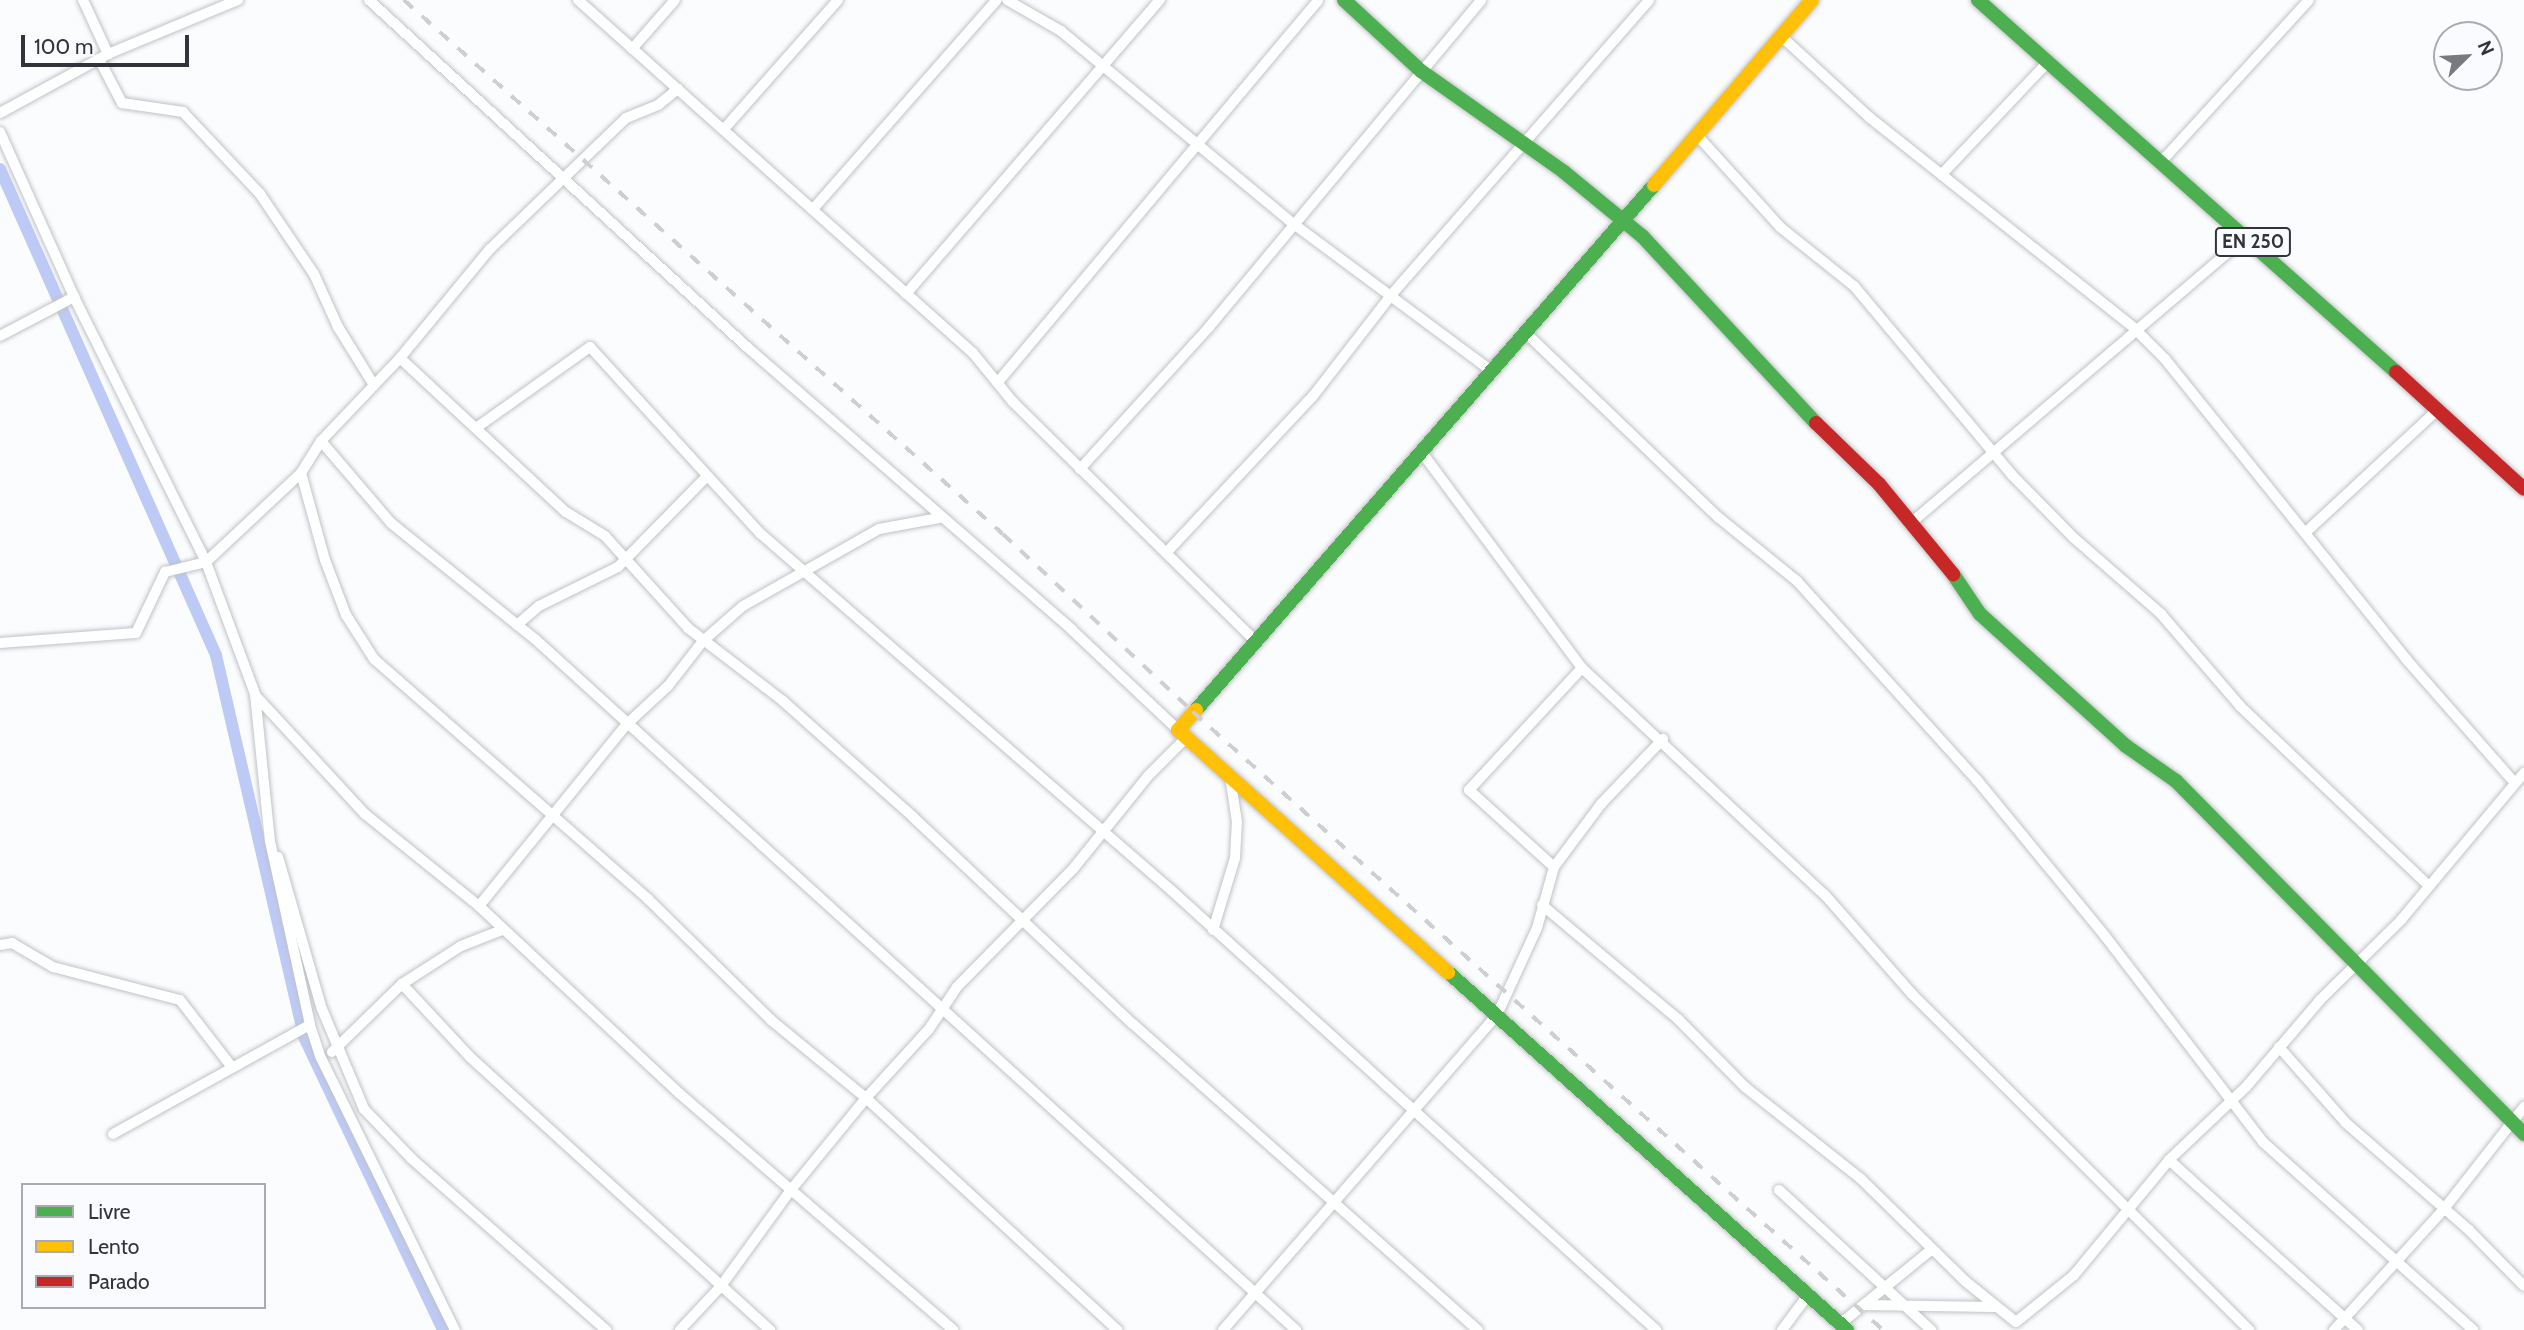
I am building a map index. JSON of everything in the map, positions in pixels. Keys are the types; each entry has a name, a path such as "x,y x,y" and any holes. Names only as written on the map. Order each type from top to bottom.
{"street":[{"path":"83,0 122,103 183,112 265,199 309,265 338,327 374,385"},
{"path":"0,113 103,56 237,0"},
{"path":"369,0 939,519 1071,629 1182,734 1844,1327 1864,1305 1931,1250"},
{"path":"578,0 814,208 906,294 998,382 1080,468 1256,643"},
{"path":"632,49 675,0"},
{"path":"724,129 838,0"},
{"path":"814,208 997,0"},
{"path":"1007,0 1061,31 1295,225 1392,294 1493,372"},
{"path":"906,294 1160,0"},
{"path":"998,382 1318,0"},
{"path":"1344,0 1421,71 1525,144 1625,222 1688,283 1911,523 1947,564 1980,614 2126,746 2176,781 2355,966 2524,1134"},
{"path":"1080,468 1209,327 1481,0"},
{"path":"1166,553 1313,397 1392,294 1649,0"},
{"path":"680,1330 721,1286 790,1191 866,1098 944,1010 957,986 1020,919 1073,869 1256,643 1625,222 1812,0"},
{"name":"EN 250","path":"1978,0 2247,236 2435,412 2524,489"},
{"path":"2161,162 2309,0"},
{"path":"1781,36 1869,117 2134,328 2205,404 2406,659 2515,783"},
{"path":"1942,174 2048,62"},
{"path":"0,643 131,635 140,628 162,575 206,562 301,473 321,441 400,358 490,249 626,118 658,105 678,89"},
{"path":"0,132 74,297 206,562 254,694 270,841 310,1025 321,1058 455,1330"},
{"path":"1697,135 1780,226 1854,286 1990,452 2074,538 2161,614 2240,706 2428,885"},
{"path":"1911,523 1990,452 2059,398 2134,328 2247,236"},
{"path":"0,336 74,297"},
{"path":"1527,334 1718,517 1797,581 1977,780 2151,994 2263,1142 2325,1202 2398,1260 2473,1330"},
{"path":"476,428 587,346 706,476 802,570 1103,831 1656,1330"},
{"path":"400,358 566,512 605,536 702,641 783,701 1133,1024 1337,1201 1478,1330"},
{"path":"2305,533 2435,412"},
{"path":"321,441 391,523 517,625 1086,1135 1296,1330"},
{"path":"1423,454 1582,668 1624,710 1663,739 1825,895 1912,994 2249,1330"},
{"path":"301,473 325,560 346,615 374,659 648,899 771,1020 866,1098 1117,1330"},
{"path":"517,625 540,606 628,559 706,476"},
{"path":"479,906 627,724 668,686 702,641 743,606 802,570 879,529 939,519"},
{"path":"1554,867 1469,790 1582,668"},
{"path":"254,694 365,814 479,906 502,930 790,1191 954,1330"},
{"path":"1223,1330 1257,1295 1412,1108 1497,1015 1521,969 1554,867 1601,804 1663,739"},
{"path":"1542,905 1678,1019 1745,1087 1860,1178 1931,1250 1994,1307 2020,1326 2058,1292 2169,1160 2231,1101 2355,966 2406,915 2428,885 2524,773"},
{"path":"1213,930 1235,858 1237,822 1230,776"},
{"path":"270,841 286,872 336,1050 360,1101 379,1127 606,1330"},
{"path":"321,1058 336,1050 362,1019 402,984 461,946 502,930"},
{"path":"0,945 12,943 53,967 180,1000 230,1066"},
{"path":"402,984 470,1057 771,1330"},
{"path":"113,1134 230,1066 310,1025"},
{"path":"2279,1047 2346,1123 2444,1209 2524,1286"},
{"path":"2334,1330 2444,1209 2524,1107"},
{"path":"2169,1160 2358,1330"},
{"path":"1779,1190 1931,1330"},
{"path":"1782,1330 1808,1296"},
{"path":"1864,1305 1994,1307"}],"waterway":[{"path":"0,169 216,655 304,1037 443,1330"}],"railway":[{"path":"404,0 1003,534 1193,712 1883,1330"}],"traffic: fast":[{"path":"1344,0 1421,71 1564,172 1643,237 1816,423"},
{"path":"1978,0 2396,372"},
{"path":"1196,710 1654,185"},
{"path":"1953,574 1980,614 2126,746 2176,781 2524,1134"},
{"path":"1448,972 1847,1330"}],"traffic: slow":[{"path":"1654,185 1812,0"},
{"path":"1196,710 1178,730 1448,972"}],"traffic: jam":[{"path":"2396,372 2524,489"},
{"path":"1816,423 1879,484 1953,574"}]}
